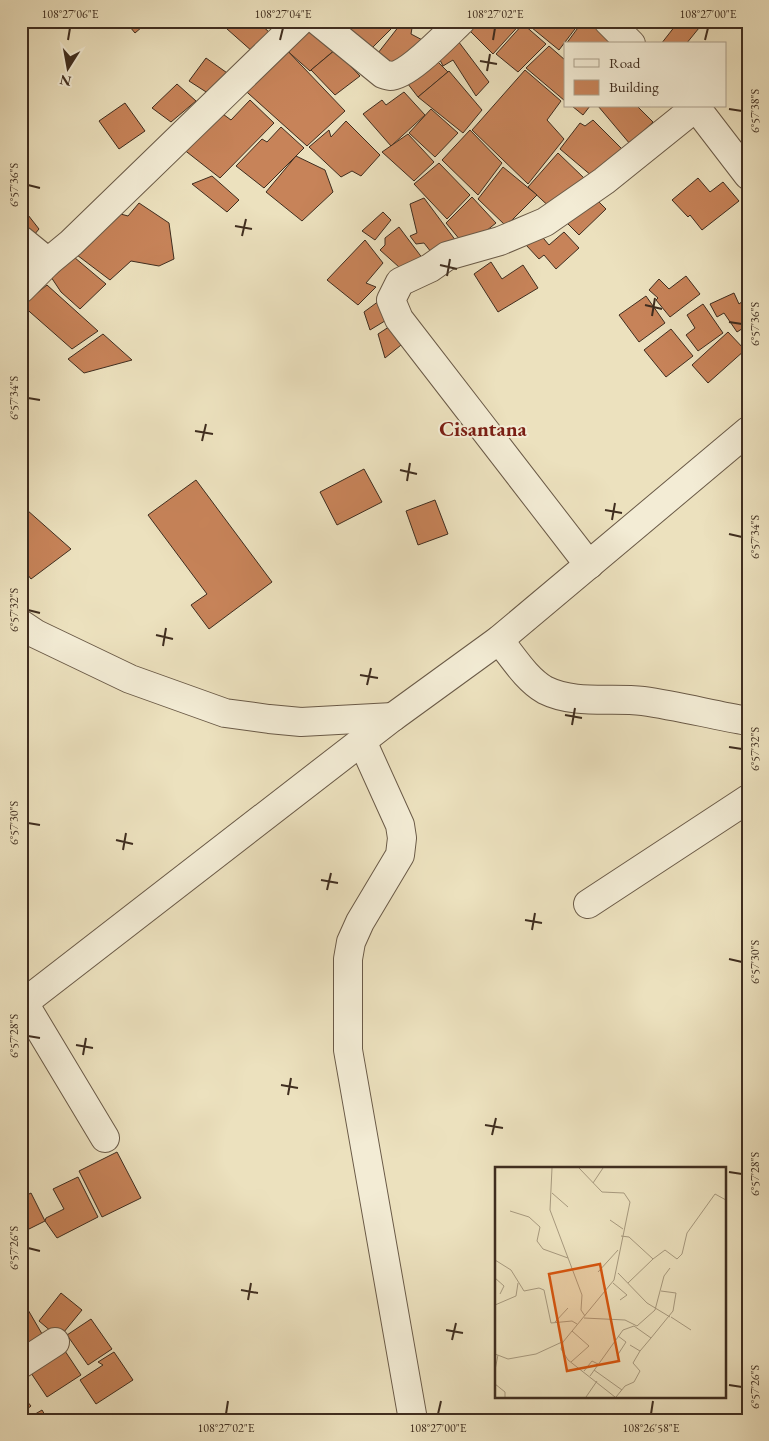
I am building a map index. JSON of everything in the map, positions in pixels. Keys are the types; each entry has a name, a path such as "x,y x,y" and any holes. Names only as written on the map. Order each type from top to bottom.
{"street":[{"path":"21,289 48,262 72,243 300,21"},
{"path":"318,21 383,74 390,76 400,73 418,61 460,21"},
{"path":"608,21 629,42"},
{"path":"589,565 399,319 391,300 400,282 430,268 447,256 500,242 545,222 604,181 695,108"},
{"path":"697,108 748,174"},
{"path":"21,240 48,262"},
{"path":"105,1138 23,1004 393,717 499,640 748,432"},
{"path":"21,624 36,634 130,679 225,713 301,722 393,717"},
{"path":"499,640 535,684 547,691 588,699 643,701 748,722"},
{"path":"362,741 400,826 402,838 400,855 360,922 351,942 348,959 348,1050 413,1420"},
{"path":"588,904 748,799"},
{"path":"21,1364 55,1342"}],"building":[{"path":"125,21 149,21 135,33"},
{"path":"218,21 257,21 270,33 253,52"},
{"path":"307,21 337,48 310,71 283,47"},
{"path":"329,21 387,21 393,27 364,56"},
{"path":"403,21 412,28 411,34 428,43 400,69 378,53"},
{"path":"469,21 523,21 493,54 465,26"},
{"path":"527,21 581,21 559,50 526,23"},
{"path":"583,21 589,21 614,42 567,42"},
{"path":"679,21 690,21 699,28 688,42 663,42"},
{"path":"523,24 546,44 518,72 496,54"},
{"path":"455,37 489,82 476,96 453,60 443,66 436,52"},
{"path":"281,44 345,111 307,146 239,85"},
{"path":"549,46 564,59 564,100 526,68"},
{"path":"335,50 360,76 335,95 311,70"},
{"path":"433,57 448,72 418,97 404,79"},
{"path":"206,58 230,75 214,97 189,81"},
{"path":"525,70 561,101 547,120 564,139 528,184 472,130"},
{"path":"449,71 482,110 463,133 418,97"},
{"path":"177,84 196,101 171,122 152,108"},
{"path":"404,92 425,115 391,146 363,114 382,100 386,105"},
{"path":"250,100 274,123 220,178 178,145 216,109 231,120"},
{"path":"125,103 145,131 119,149 99,121"},
{"path":"574,108 588,108 583,115"},
{"path":"600,108 639,108 653,122 630,144"},
{"path":"431,109 458,133 435,157 409,133"},
{"path":"593,120 629,156 599,182 560,149 580,123 585,126"},
{"path":"346,121 380,155 361,176 352,171 341,177 309,147 329,130 331,137"},
{"path":"281,127 304,148 264,188 236,166 262,139 267,142"},
{"path":"470,130 502,163 478,195 442,160"},
{"path":"408,134 434,162 414,181 382,152"},
{"path":"558,153 584,178 554,211 528,187"},
{"path":"296,156 325,170 333,192 302,221 266,192"},
{"path":"439,163 470,195 447,219 414,184"},
{"path":"503,167 537,195 506,226 478,199"},
{"path":"212,176 239,200 227,212 192,184"},
{"path":"698,178 710,192 723,182 739,201 702,230 690,215 688,217 672,200"},
{"path":"589,192 606,209 579,235 562,218"},
{"path":"472,197 496,223 466,247 446,223"},
{"path":"424,198 456,241 435,257 424,243 416,244 410,236 417,233 410,204"},
{"path":"139,203 169,223 174,259 159,266 131,261 110,280 73,252 117,213 128,216"},
{"path":"21,206 39,229 29,241 21,234"},
{"path":"383,212 391,220 375,240 362,231"},
{"path":"399,227 429,267 409,276 380,250 385,245 385,238"},
{"path":"564,232 579,248 556,269 544,255 539,259 526,245 539,233 549,245"},
{"path":"365,240 383,263 366,283 376,287 358,305 327,280"},
{"path":"68,252 106,284 80,309 61,292 47,271"},
{"path":"491,262 502,279 523,265 538,288 498,312 474,274"},
{"path":"686,276 700,294 670,317 656,300 658,298 649,290 659,279 669,289"},
{"path":"47,285 98,331 72,349 22,305"},
{"path":"734,293 739,304 748,297 748,325 737,332 724,313 717,317 710,304"},
{"path":"646,296 665,323 639,342 619,315"},
{"path":"383,298 393,316 370,330 364,312"},
{"path":"703,304 723,333 698,351 686,335 695,328 687,315"},
{"path":"398,321 411,337 385,358 378,334"},
{"path":"671,329 693,356 666,377 644,350"},
{"path":"728,332 745,350 708,383 692,365"},
{"path":"103,334 132,360 84,373 68,359"},
{"path":"364,469 382,502 337,525 320,492"},
{"path":"196,480 272,582 209,629 191,605 207,594 148,515"},
{"path":"435,500 448,534 418,545 406,511"},
{"path":"27,510 71,549 31,579 21,566 21,514"},
{"path":"117,1152 141,1198 102,1217 79,1171"},
{"path":"78,1177 98,1217 57,1238 45,1221 46,1218 64,1209 53,1189"},
{"path":"31,1193 45,1221 21,1233 21,1198"},
{"path":"61,1293 82,1310 59,1338 39,1321"},
{"path":"24,1303 45,1339 21,1352 21,1304"},
{"path":"91,1319 112,1349 88,1365 67,1335"},
{"path":"61,1345 81,1375 47,1397 27,1367"},
{"path":"114,1352 133,1380 96,1404 80,1380 103,1365 98,1362"},
{"path":"21,1394 31,1406 21,1414"},
{"path":"42,1410 48,1420 25,1420"}],"district":[{"name":"Cisantana","path":"483,429"}]}
